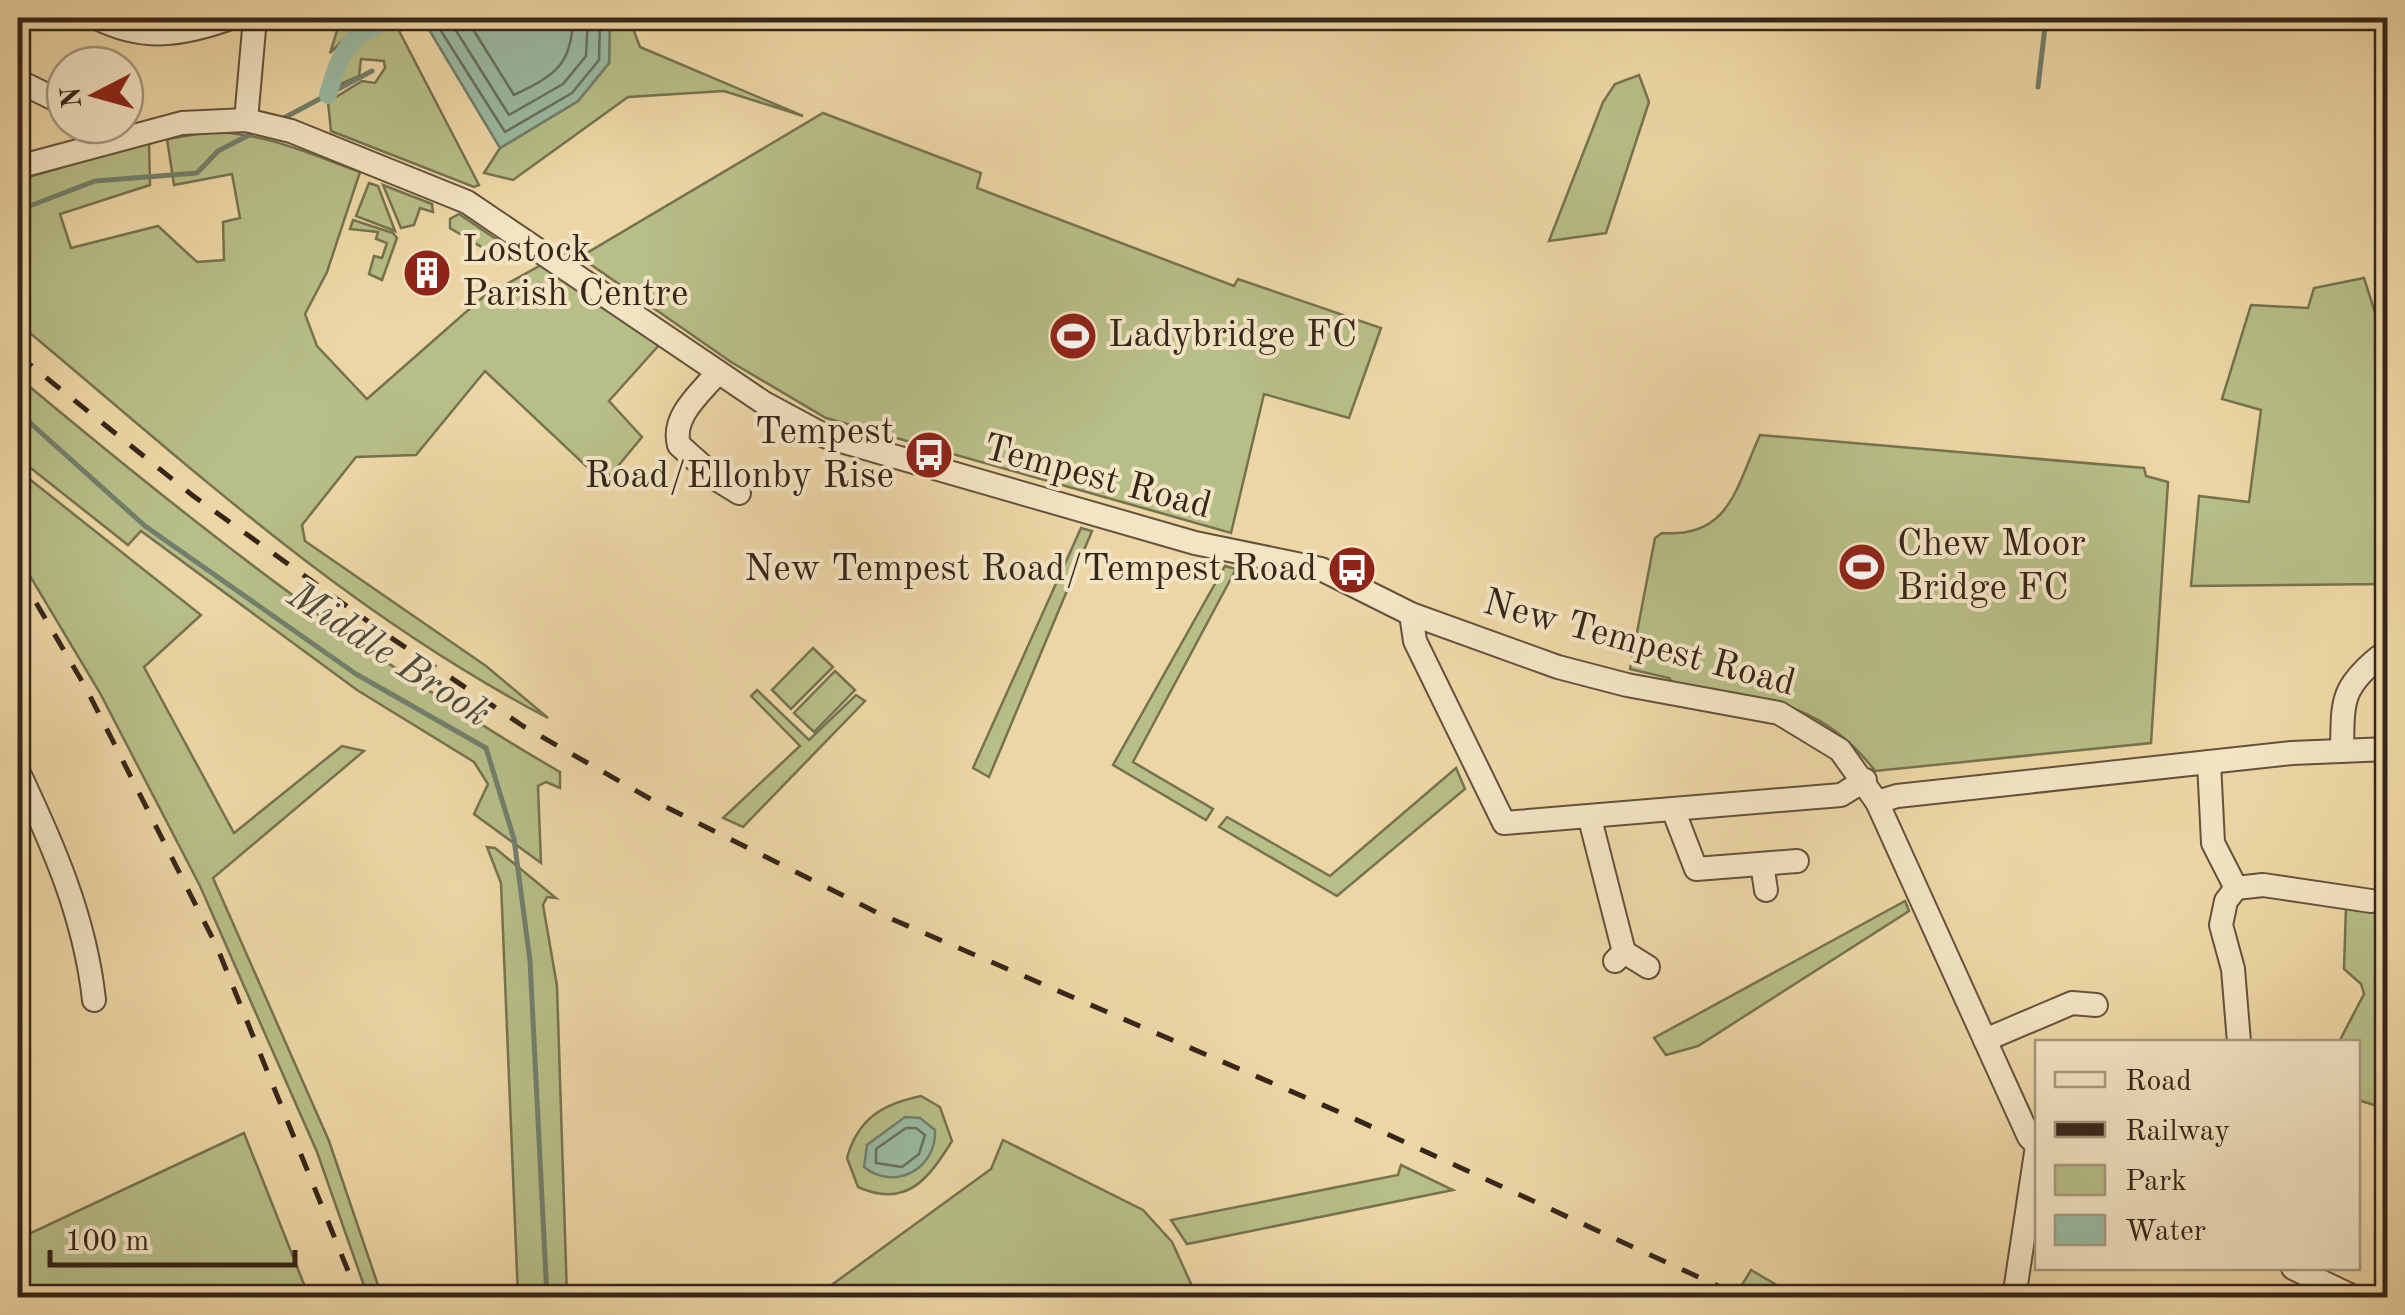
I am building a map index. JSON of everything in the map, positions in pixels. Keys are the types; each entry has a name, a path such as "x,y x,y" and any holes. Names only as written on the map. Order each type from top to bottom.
{"street":[{"path":"97,18 136,34 164,36 231,18"},
{"path":"145,128 246,120 256,18"},
{"path":"18,81 45,94"},
{"name":"Tempest Road","path":"246,120 391,168 468,202 798,423 860,449 1195,543 1322,569 1410,614"},
{"path":"18,167 69,145"},
{"path":"718,372 683,414 677,437 679,445 739,493"},
{"path":"1410,614 1416,641 1504,824 1674,812 1841,794 1864,780"},
{"name":"New Tempest Road","path":"1410,614 1575,672 1778,713 1840,750 1877,802 2035,1142"},
{"path":"2342,751 2344,697 2351,672 2380,657"},
{"path":"1877,802 1897,796 2209,762 2388,749"},
{"path":"2209,762 2214,842 2236,888"},
{"path":"18,771 64,868 90,968 94,1000"},
{"path":"1674,812 1696,868 1796,860"},
{"path":"1590,819 1619,957 1648,967"},
{"path":"1762,864 1766,890"},
{"path":"2239,1040 2233,970 2221,925 2226,901 2236,888 2263,885 2370,901"},
{"path":"1985,1040 2076,994 2096,1005"},
{"path":"2014,1298 2035,1159"},
{"path":"2323,1274 2356,1298"}],"green space":[{"path":"341,18 366,18 330,53"},
{"path":"610,18 629,18 640,47 803,116 724,91 628,97 513,180 484,173 500,148 578,101 609,63"},
{"path":"396,25 479,185 474,187 331,131 328,102 362,81 375,83 385,68 384,61 361,59 359,76 336,86 351,52 371,35"},
{"path":"1639,75 1649,102 1606,233 1549,241 1603,102 1615,84"},
{"path":"823,113 981,173 977,188 1234,286 1238,279 1381,328 1349,418 1264,394 1231,533 826,418 731,362 580,257"},
{"path":"230,133 305,151 360,172 327,272 305,314 317,346 367,399 483,297 543,264 660,344 609,401 642,437 604,483 485,371 416,455 356,457 302,525 305,541 486,666 548,718 404,632 337,584 272,535 18,323 18,180 149,142 150,185 60,214 71,248 158,226 197,262 224,260 223,222 240,218 232,174 174,185 167,139"},
{"path":"369,183 378,186 395,231 356,216"},
{"path":"383,185 432,204 433,212 420,208 414,225 401,228"},
{"path":"459,214 518,254 508,263 450,228 450,219"},
{"path":"353,220 393,233 397,238 382,280 369,274 374,256 382,258 387,243 376,239 378,232 350,229"},
{"path":"2364,278 2387,350 2387,584 2191,586 2199,496 2249,502 2261,410 2222,399 2251,305 2308,308 2314,288"},
{"path":"18,377 280,586 417,683 560,772 560,788 546,782 538,786 541,863 474,814 488,784 474,762 357,690 141,531 128,545 18,458"},
{"path":"1760,435 2144,468 2146,476 2168,482 2151,743 1875,771 1854,747 1810,715 1761,699 1675,686 1669,678 1630,669 1655,538 1662,533 1703,527 1717,518 1736,490"},
{"path":"18,470 201,615 144,667 234,833 342,746 364,751 213,878 329,1141 382,1297 368,1297 317,1152 200,886 100,693 18,556"},
{"path":"1081,528 1092,531 989,777 973,768"},
{"path":"1225,566 1236,569 1133,762 1213,809 1206,820 1113,765"},
{"path":"813,648 833,667 791,709 772,690"},
{"path":"835,671 855,690 814,732 794,713"},
{"path":"757,690 809,740 856,695 865,701 743,827 723,818 800,746 751,696"},
{"path":"1456,768 1465,789 1337,896 1219,827 1227,817 1330,876"},
{"path":"487,847 495,848 556,898 547,897 543,905 557,986 567,1297 518,1297 501,883"},
{"path":"1905,901 1909,911 1698,1046 1666,1055 1654,1038"},
{"path":"2346,906 2373,910 2387,935 2387,1109 2360,1101 2360,1040 2340,1040 2364,994 2361,984 2344,969"},
{"path":"921,1096 940,1107 952,1141 943,1155 925,1178 903,1192 875,1193 858,1187 847,1158 858,1133 884,1109"},
{"path":"244,1133 309,1297 18,1297 18,1239"},
{"path":"1003,1140 1143,1210 1172,1242 1197,1297 815,1297 991,1169"},
{"path":"1401,1165 1453,1190 1187,1244 1171,1220 1398,1175"},
{"path":"1751,1270 1797,1297 1758,1297 1740,1288"}],"water":[{"path":"435,18 610,18 609,63 578,101 500,148 428,28"},
{"path":"905,1117 920,1118 935,1130 934,1144 922,1165 901,1176 888,1177 864,1167 867,1145"}],"waterway":[{"path":"328,95 337,66 349,46 366,31 393,18"},
{"path":"2038,87 2046,18"},
{"path":"280,120 372,71"},
{"path":"19,210 95,181 197,173 218,151 257,131"},
{"name":"Middle Brook","path":"18,209 25,223 18,243"},
{"name":"Middle Brook","path":"18,412 145,526 356,674 486,748 514,839 530,961 547,1298"}],"railway":[{"path":"18,355 192,495 387,635 523,726 654,801 880,914 1346,1115 1744,1298"},
{"path":"18,572 86,688 217,947 359,1298"}],"place":[{"name":"Lostock Parish Centre","path":"427,273"},
{"name":"Ladybridge FC","path":"1073,336"},
{"name":"Tempest Road/Ellonby Rise","path":"929,455"},
{"name":"Chew Moor Bridge FC","path":"1862,567"},
{"name":"New Tempest Road/Tempest Road","path":"1352,570"}]}
